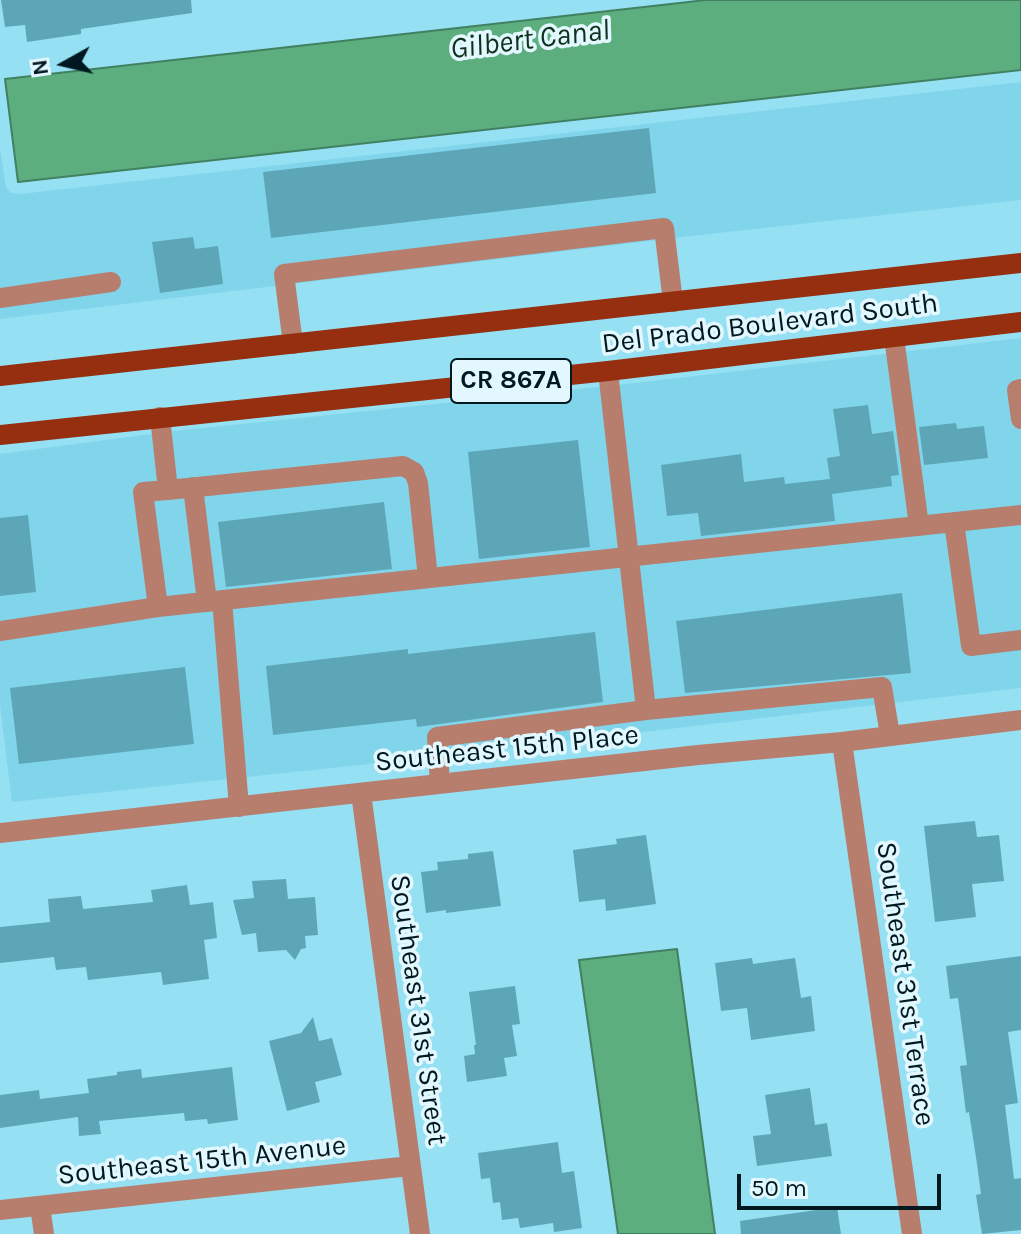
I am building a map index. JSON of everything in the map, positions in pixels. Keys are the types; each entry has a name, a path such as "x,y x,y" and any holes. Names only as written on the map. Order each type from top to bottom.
{"main road":[{"name":"Del Prado Boulevard South","path":"0,376 1021,263"},
{"name":"Del Prado Boulevard South","path":"0,435 608,371 1021,322"}],"street":[{"path":"293,344 284,274 664,228 673,302"},
{"path":"0,298 111,282"},
{"path":"894,337 919,526"},
{"path":"608,371 646,710"},
{"path":"1021,389 1017,390 1021,419"},
{"path":"160,417 168,490"},
{"path":"158,607 143,492 403,466 414,472 418,483 428,578"},
{"path":"193,487 214,601 239,807"},
{"path":"0,631 158,607 1021,515"},
{"path":"954,522 971,646 1021,640"},
{"path":"440,784 437,737 646,710 882,687 890,735"},
{"name":"Southeast 15th Place","path":"0,833 1021,720"},
{"name":"Southeast 31st Terrace","path":"842,742 912,1234"},
{"name":"Southeast 31st Street","path":"361,793 420,1234"},
{"name":"Southeast 15th Avenue","path":"0,1210 410,1166"},
{"path":"40,1206 44,1234"}],"shaded area":[{"path":"1021,82 1021,200 691,236 0,319 0,148 6,187 11,193 20,194"},
{"path":"1021,338 1021,688 12,802 0,705 0,454 174,431 609,386"}],"water":[{"name":"Gilbert Canal","path":"706,0 1021,0 1021,70 18,182 5,79"},
{"path":"677,949 715,1234 618,1234 579,960"}],"building":[{"path":"1,0 191,0 192,13 81,29 81,34 27,42 25,25 5,27"},
{"path":"649,128 656,193 271,238 263,172"},
{"path":"193,237 195,249 218,246 223,284 160,293 152,242"},
{"path":"868,405 872,434 893,431 899,475 891,476 892,486 832,494 835,521 701,536 698,513 667,516 661,465 741,454 744,482 784,477 785,484 830,479 827,458 840,456 833,409"},
{"path":"956,423 957,429 984,426 988,458 924,465 919,427"},
{"path":"578,440 590,547 479,559 468,452"},
{"path":"384,502 392,569 226,587 218,522"},
{"path":"28,515 36,592 0,596 0,518"},
{"path":"902,593 911,673 685,693 676,621"},
{"path":"595,632 603,702 417,727 416,719 273,735 266,666 408,649 408,654"},
{"path":"185,667 194,744 19,764 10,688"},
{"path":"975,821 977,837 999,835 1004,881 972,884 976,917 935,922 924,826"},
{"path":"646,835 656,904 606,911 605,899 579,902 573,850 617,844 616,839"},
{"path":"493,851 501,906 426,913 421,872 438,870 437,862 468,859 468,854"},
{"path":"286,879 288,899 315,897 318,935 305,936 306,948 301,949 295,960 286,950 258,952 256,933 242,935 233,900 254,898 252,881"},
{"path":"187,885 190,905 213,902 217,938 204,940 209,979 163,985 161,972 88,980 86,967 56,970 54,957 0,963 0,927 50,922 48,899 81,896 83,909 153,902 151,890"},
{"path":"1021,956 1021,1030 1008,1032 1018,1103 1005,1105 1014,1179 1021,1178 1021,1230 982,1234 976,1195 981,1194 960,1066 967,1065 958,998 950,999 946,966"},
{"path":"752,958 753,964 795,958 801,998 811,996 815,1031 751,1040 747,1008 721,1011 715,963"},
{"path":"515,986 520,1024 512,1025 517,1056 504,1058 507,1076 467,1082 464,1056 475,1054 476,1045 469,992"},
{"path":"313,1017 319,1041 332,1038 342,1075 315,1082 320,1102 287,1111 269,1041 301,1033"},
{"path":"232,1067 238,1120 208,1124 207,1119 185,1121 184,1113 99,1121 101,1134 79,1136 78,1117 0,1128 0,1095 39,1090 40,1099 89,1093 87,1079 141,1069 142,1078"},
{"path":"810,1088 815,1125 827,1123 832,1156 757,1166 753,1136 771,1134 765,1095"},
{"path":"558,1142 562,1173 574,1171 582,1228 554,1232 553,1223 520,1228 518,1218 502,1220 500,1202 493,1203 490,1178 481,1179 478,1153"},
{"path":"837,1207 841,1234 741,1234 740,1221"}]}
